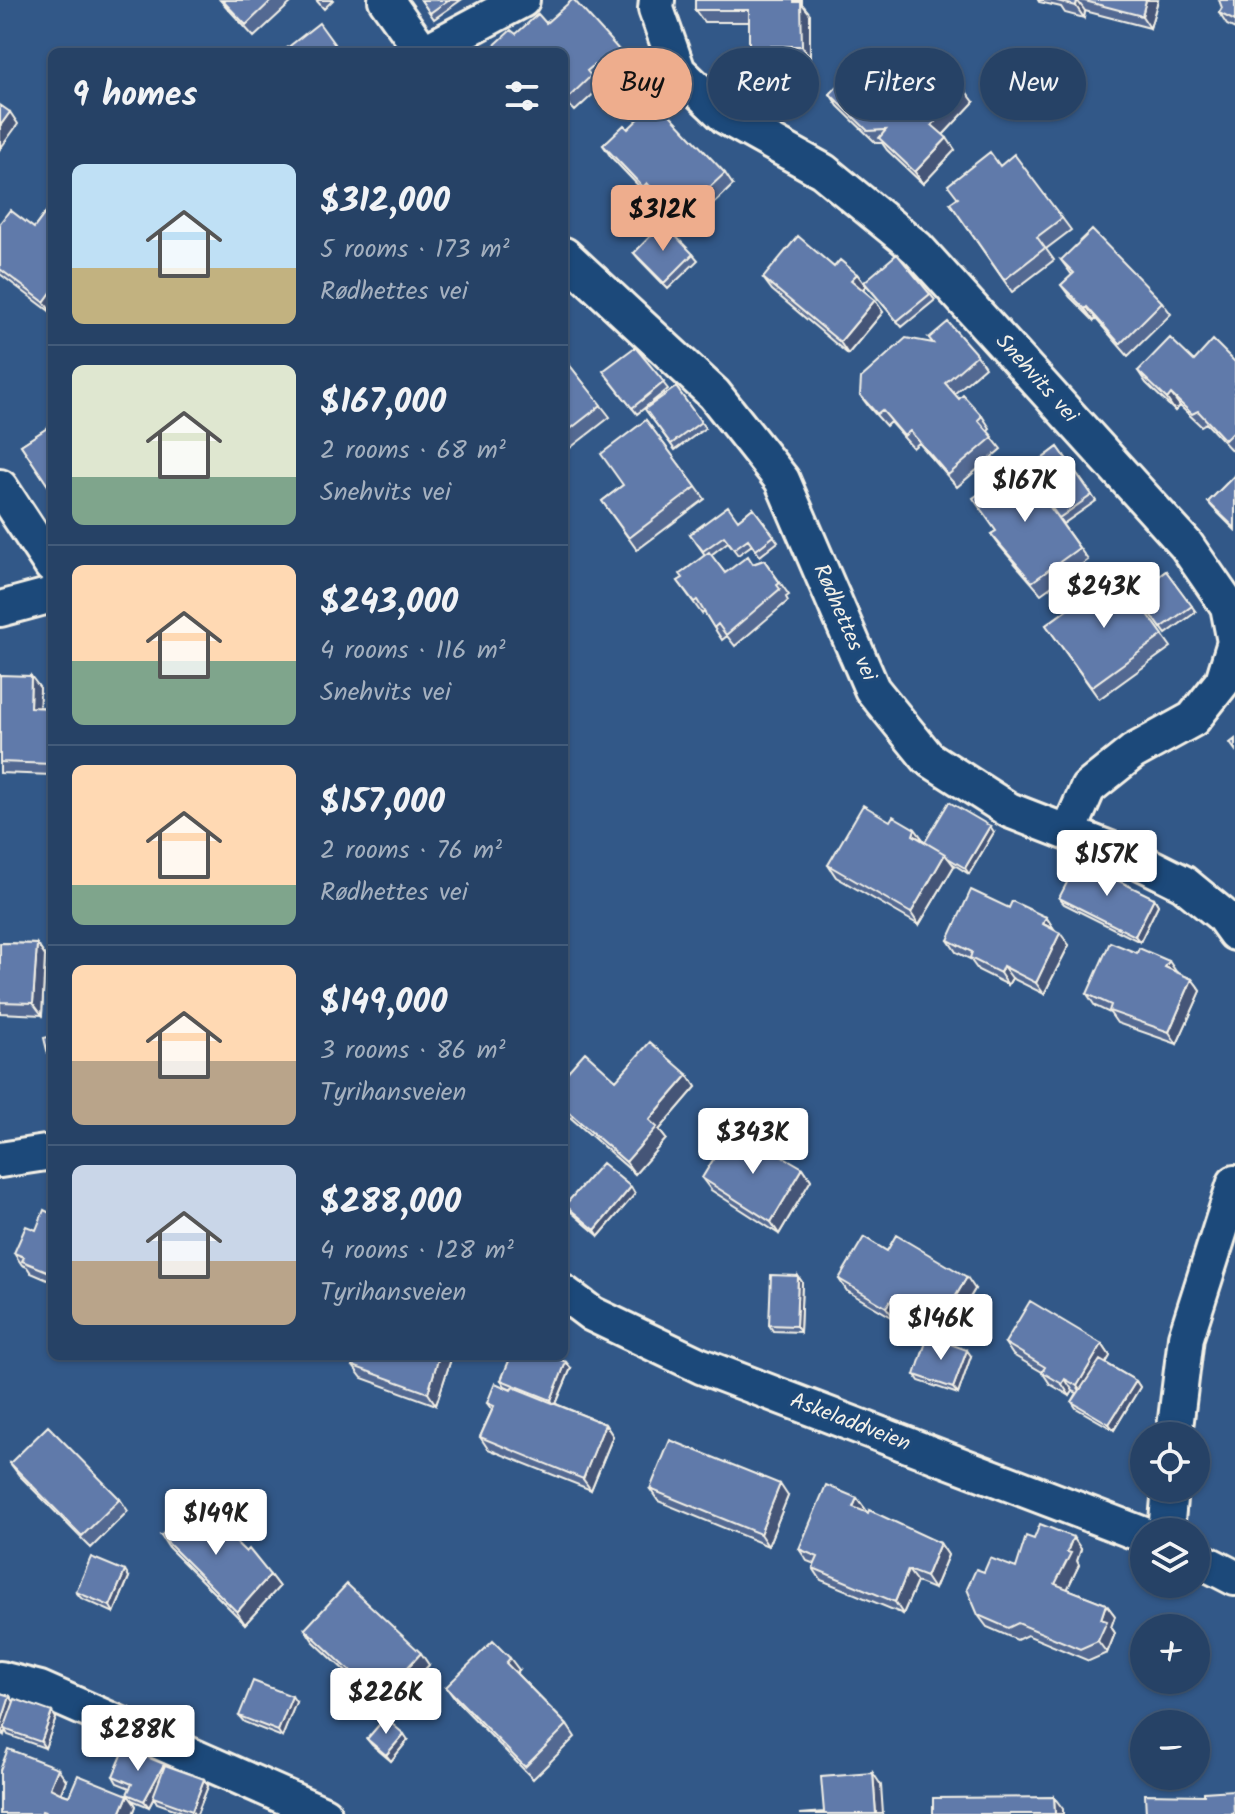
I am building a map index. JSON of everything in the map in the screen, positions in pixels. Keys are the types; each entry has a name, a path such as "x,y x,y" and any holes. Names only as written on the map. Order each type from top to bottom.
{"street":[{"path":"386,0 421,48"},
{"path":"432,48 522,0"},
{"name":"Snehvits vei","path":"657,0 656,9 678,71 726,117 823,171 917,248 1186,545 1228,606 1235,642 1223,681 1193,719 1133,752 1088,788 1069,831"},
{"name":"Rødhettes vei","path":"568,259 714,394 782,480 872,689 928,758 1009,810 1069,831 1183,883 1222,915 1235,933"},
{"path":"0,487 48,560"},
{"path":"0,609 48,596"},
{"path":"0,1160 48,1153"},
{"path":"1176,1422 1186,1337 1235,1183"},
{"name":"Askeladdveien","path":"568,1296 592,1314 701,1366 1130,1530"},
{"path":"1210,1565 1235,1578"},
{"path":"0,1679 40,1689 324,1814"}],"building":[{"path":"222,0 272,0 246,25"},
{"path":"421,0 448,0 430,13"},
{"path":"574,0 617,48 592,48 592,67 587,71 591,76 568,98 568,48 491,48 511,30 516,34 538,14 546,23"},
{"path":"695,0 801,2 802,46 749,46 749,10 695,10"},
{"path":"1057,0 1077,0 1076,6"},
{"path":"1081,0 1146,0 1142,16"},
{"path":"1219,0 1235,0 1235,21 1219,13 1222,8"},
{"path":"319,23 337,48 287,48"},
{"path":"0,105 10,112 0,126"},
{"path":"637,120 675,120 725,173 678,217 647,183 643,187 603,145 624,125 628,129"},
{"path":"857,120 937,120 932,125 947,138 915,172 879,138 886,130 868,131"},
{"path":"990,152 1000,166 1014,154 1062,218 1037,237 1045,248 1004,280 950,203 958,198 948,185"},
{"path":"48,209 48,296 44,302 0,269 0,223 10,210 34,228"},
{"path":"663,223 693,254 664,283 634,253"},
{"path":"1092,230 1162,302 1120,344 1087,307 1085,309 1061,285 1074,273 1061,260"},
{"path":"798,236 834,267 840,260 857,274 851,280 875,300 840,342 763,278"},
{"path":"897,254 930,294 897,321 864,282"},
{"path":"948,322 977,355 945,383 959,399 963,395 982,416 978,420 993,437 948,475 910,431 904,436 882,410 877,414 860,395 861,378 906,338 933,343 929,338"},
{"path":"1170,338 1194,361 1213,340 1235,362 1235,430 1225,440 1198,411 1192,414 1171,394 1167,399 1138,371"},
{"path":"635,347 664,382 632,408 603,371"},
{"path":"568,363 601,405 568,431"},
{"path":"676,387 701,422 671,444 645,409"},
{"path":"646,420 696,487 629,538 602,501 623,485 601,454"},
{"path":"48,428 48,483 47,484 21,445"},
{"path":"1058,447 1092,495 1059,518 1026,471"},
{"path":"1020,465 1079,548 1032,582 991,534 996,531 973,498"},
{"path":"1235,475 1235,528 1208,502"},
{"path":"728,506 738,520 753,508 774,536 756,550 748,539 734,549 724,536 703,551 690,534"},
{"path":"709,552 725,573 748,556 753,564 764,560 780,583 777,585 780,589 726,635 718,624 714,628 697,600 694,602 678,581 683,578 680,574"},
{"path":"1166,571 1192,606 1161,628 1136,593"},
{"path":"1118,573 1163,635 1091,687 1046,625"},
{"path":"0,675 31,676 30,707 48,708 48,764 0,762"},
{"path":"949,802 990,826 965,868 925,842"},
{"path":"863,805 890,821 893,816 915,829 913,835 945,854 911,913 828,865"},
{"path":"1078,861 1154,898 1135,936 1059,898"},
{"path":"971,890 1009,908 1012,901 1046,917 1043,924 1060,933 1036,983 1003,966 1000,973 970,958 972,952 948,940"},
{"path":"1110,942 1137,953 1139,948 1169,961 1165,967 1192,979 1169,1032 1109,1011 1111,1005 1087,994"},
{"path":"0,943 37,944 33,1003 0,1002"},
{"path":"650,1042 688,1075 649,1120 657,1127 626,1162 568,1111 568,1071 585,1052 616,1080"},
{"path":"728,1135 755,1151 760,1143 803,1168 771,1222 702,1178"},
{"path":"602,1163 631,1187 595,1230 568,1208 568,1202"},
{"path":"44,1210 48,1212 48,1271 22,1261 24,1257 14,1253 26,1226 36,1230"},
{"path":"896,1235 967,1277 938,1326 892,1299 886,1307 839,1279 864,1237 887,1251"},
{"path":"771,1275 798,1276 796,1326 769,1325"},
{"path":"1030,1301 1102,1344 1077,1386 1065,1379 1062,1384 1042,1372 1045,1367 1005,1343"},
{"path":"928,1336 967,1350 953,1388 915,1375"},
{"path":"355,1360 438,1360 428,1393 353,1366"},
{"path":"509,1360 566,1362 551,1400 501,1380"},
{"path":"1100,1360 1136,1381 1109,1424 1072,1402"},
{"path":"495,1383 511,1390 513,1387 605,1424 583,1479 480,1437 494,1406 487,1403"},
{"path":"48,1426 120,1499 82,1536 10,1463"},
{"path":"670,1440 780,1484 760,1534 650,1489"},
{"path":"826,1485 857,1498 853,1507 868,1513 869,1510 940,1543 926,1577 908,1570 895,1602 813,1568 818,1557 799,1549"},
{"path":"191,1504 196,1504 246,1552 249,1549 270,1575 237,1612 161,1536"},
{"path":"1040,1524 1073,1537 1067,1552 1071,1553 1055,1584 1106,1604 1101,1619 1107,1621 1098,1641 1080,1649 1018,1623 1008,1628 978,1615 967,1589 976,1569 984,1572 990,1558 1016,1568 1026,1536 1034,1539"},
{"path":"91,1557 125,1571 110,1606 76,1592"},
{"path":"347,1584 421,1653 379,1698 305,1629"},
{"path":"493,1641 510,1658 506,1663 567,1725 525,1767 446,1687"},
{"path":"253,1681 292,1696 278,1731 239,1716"},
{"path":"0,1693 10,1696 0,1727"},
{"path":"15,1699 52,1712 41,1742 4,1729"},
{"path":"385,1718 404,1734 386,1755 367,1739"},
{"path":"125,1748 164,1764 144,1801 127,1794 132,1784 113,1776"},
{"path":"8,1749 58,1768 50,1788 60,1793 69,1796 78,1775 128,1795 120,1814 51,1814 42,1811 41,1814 0,1814 0,1770"},
{"path":"165,1765 204,1779 192,1811 153,1797"},
{"path":"873,1773 876,1814 800,1814 824,1812 821,1777"},
{"path":"1233,1790 1234,1814 1146,1814 1145,1794 1204,1795 1204,1792"},
{"path":"1054,1797 1055,1814 933,1814 933,1798"}]}
